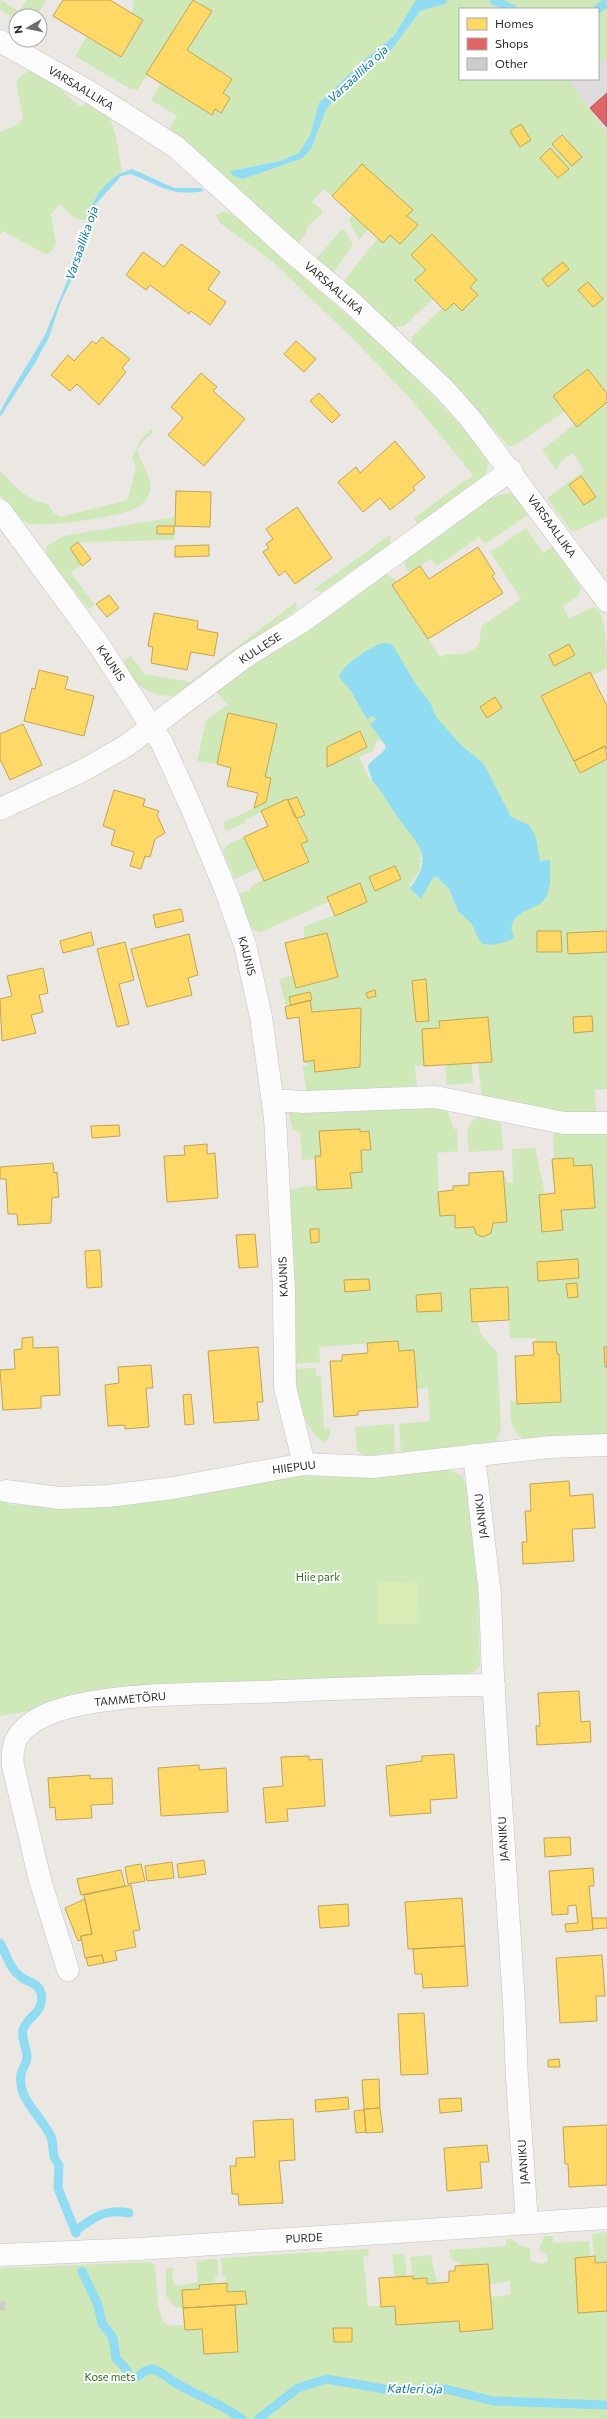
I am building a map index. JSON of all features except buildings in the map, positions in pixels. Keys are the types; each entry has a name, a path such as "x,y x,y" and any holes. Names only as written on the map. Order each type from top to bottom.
{"street":[{"name":"VARSAALLIKA","path":"0,41 88,91 176,147 285,246 350,301 443,388 511,470 607,601"},
{"name":"KULLESE","path":"0,809 112,755 152,728 245,657 300,623 511,470"},
{"name":"KAUNIS","path":"0,510 99,645 152,728 190,803 226,891 245,946 261,1016 273,1100 282,1235 284,1380 288,1404 304,1464"},
{"path":"273,1100 303,1102 435,1097 564,1123 607,1124"},
{"name":"HIIEPUU","path":"6,1491 60,1498 131,1494 304,1464 374,1467 550,1447 607,1445"},
{"name":"JAANIKU","path":"474,1455 490,1595 494,1685 514,2003 516,2079 527,2223"},
{"name":"TAMMETÕRU","path":"68,1970 40,1880 13,1766 12,1752 14,1744 19,1734 30,1723 47,1715 74,1706 128,1698 324,1689 494,1685"},
{"name":"PURDE","path":"0,2255 139,2249 607,2218"}],"shaded area":[{"path":"607,57 607,134 571,83 575,80 599,80 599,63"}],"green space":[{"path":"1,0 14,8 8,8 8,14 0,9"},
{"path":"27,0 46,0 41,8 21,8"},
{"path":"134,0 193,0 137,91 133,88 132,90 75,56 87,37 121,57 143,21 132,13"},
{"path":"196,0 416,0 394,36 363,61 319,103 310,135 299,153 280,161 230,171 233,176 243,179 303,158 311,149 326,110 332,101 354,80 389,53 418,14 425,0 607,0 607,57 599,63 599,8 459,8 459,80 575,80 571,83 607,134 607,394 588,369 565,411 514,446 508,446 474,406 412,343 412,337 442,308 445,311 454,303 462,311 478,295 470,287 477,280 432,234 411,255 426,270 415,280 433,299 404,326 394,327 344,281 378,238 390,235 400,244 417,226 407,216 412,210 362,164 332,196 323,189 312,202 321,209 322,213 308,226 306,234 298,243 169,130 177,116 151,100 161,83 211,115 215,109 221,112 230,98 223,93 232,78 187,50 212,11"},
{"path":"30,71 45,75 80,106 88,103 110,118 116,137 122,172 90,208 86,221 73,217 64,207 59,204 51,215 56,243 51,252 45,254 3,231 0,234 0,132 16,125 23,118 16,82 23,74"},
{"path":"224,211 235,216 367,333 431,393 489,460 486,475 418,524 414,518 473,475 410,398 353,339 273,262 220,223 216,215"},
{"path":"352,215 368,229 359,240 349,220"},
{"path":"342,229 345,231 353,245 333,273 316,259"},
{"path":"607,402 607,517 572,532 547,498 584,471 573,453 561,461 556,470 542,450 575,424 577,427"},
{"path":"151,429 154,432 146,438 137,450 150,481 150,491 144,502 134,509 126,512 79,521 33,524 25,522 21,519 7,501 0,495 0,471 22,492 34,500 48,504 54,513 61,517 128,500 136,467 132,458 141,439"},
{"path":"510,493 516,497 528,515 485,544 479,537 437,566 431,559 410,573 405,566 404,560 455,520 484,502"},
{"path":"175,517 174,540 78,542 70,548 82,565 71,573 95,605 89,609 46,556 47,546 64,536"},
{"path":"526,528 543,553 553,546 581,588 578,596 563,606 569,619 593,607 598,610 604,624 607,668 592,676 589,672 541,696 580,772 607,759 607,1089 595,1090 596,1113 569,1115 482,1099 478,1062 492,1061 488,1017 439,1021 440,1028 422,1029 424,1065 415,1066 417,1086 307,1094 302,1066 307,1066 306,1061 314,1060 316,1072 360,1067 361,1009 312,1012 310,992 290,997 291,1005 286,1006 279,979 293,975 296,988 338,978 327,933 305,938 303,927 367,902 360,884 330,901 261,932 251,927 248,923 245,918 238,894 249,891 254,884 309,861 301,844 308,840 298,818 305,815 297,797 262,810 262,812 244,820 245,823 226,831 223,823 266,802 271,778 265,777 277,724 228,713 217,764 197,761 206,720 228,705 215,690 386,574 397,581 392,585 440,657 450,654 465,654 474,650 479,643 482,626 521,599 490,552","holes":["373,714 540,862 550,874 549,886 546,894 536,905 515,918 508,926 463,915 458,911 449,889 437,877 410,888 409,885 416,877 420,868 421,860 418,858 422,857 409,813 373,779 370,780 359,757 373,751 376,742 380,739 386,746 384,751 368,765 370,774 392,741","592,1016 593,1031 574,1032 574,1017"]},
{"path":"390,535 390,544 322,592 313,590"},
{"path":"296,602 297,609 244,650 177,695 168,696 153,693 139,685 124,665 125,660 131,656 144,674 190,682"},
{"path":"244,837 258,868 235,879 223,852 226,846"},
{"path":"472,1063 473,1083 447,1085 445,1065"},
{"path":"446,1108 454,1129 457,1129 458,1151 437,1153 440,1216 455,1215 455,1228 474,1227 476,1234 483,1237 491,1233 493,1223 507,1222 503,1171 508,1183 513,1182 512,1149 535,1148 545,1194 539,1195 542,1231 562,1230 561,1210 595,1208 592,1165 574,1166 573,1158 554,1159 553,1135 556,1131 607,1131 607,1436 526,1441 514,1429 510,1413 510,1401 517,1401 517,1404 561,1402 559,1355 557,1354 556,1342 535,1342 537,1338 510,1338 508,1287 470,1289 472,1322 478,1322 480,1333 497,1353 501,1428 495,1444 401,1452 399,1424 430,1421 428,1388 417,1389 414,1350 399,1351 398,1341 319,1347 320,1362 291,1364 287,1194 293,1189 305,1186 317,1186 318,1190 351,1188 350,1173 362,1172 361,1150 371,1149 369,1131 360,1132 360,1129 320,1131 321,1156 315,1156 315,1159 302,1160 300,1133 293,1130 288,1111"},
{"path":"478,1117 501,1123 503,1150 469,1152 467,1137 468,1128 470,1124"},
{"path":"316,1368 316,1376 321,1375 324,1428 330,1429 329,1437 324,1443 316,1436 305,1419 298,1400 290,1369"},
{"path":"394,1424 395,1454 388,1453 363,1456 357,1450 355,1427"},
{"name":"Hiie park","path":"448,1469 462,1476 468,1488 477,1569 480,1666 475,1671 463,1676 196,1683 0,1716 0,1497 6,1503 13,1505 74,1507 230,1488 301,1476 371,1478"},
{"path":"379,1582 418,1583 417,1624 379,1624"},
{"name":"Kose mets","path":"607,2232 607,2419 0,2419 0,2269 3,2268 151,2262 155,2266 158,2306 163,2322 170,2326 185,2325 185,2330 202,2329 204,2354 238,2352 235,2305 246,2304 245,2291 227,2292 225,2276 222,2276 221,2258 368,2249 369,2256 363,2256 368,2306 395,2306 396,2325 459,2321 461,2332 493,2329 491,2297 511,2295 510,2281 490,2284 488,2264 460,2266 459,2261 452,2261 449,2250 506,2246 506,2239 511,2239 521,2246 530,2248 530,2261 542,2264 548,2262 547,2254 539,2250 544,2236 553,2236 553,2243 589,2241 590,2257 594,2256 592,2234"},
{"path":"404,2254 407,2276 395,2277 392,2255"},
{"path":"431,2255 437,2283 427,2284 427,2278 413,2279 410,2257"},
{"path":"210,2259 218,2260 218,2276 215,2277 215,2284 200,2285 200,2289 182,2290 183,2308 174,2307 166,2296 166,2268 173,2268 172,2276 175,2286 198,2282 196,2261"}],"water":[{"path":"416,0 425,0 418,14 389,53 354,80 332,101 326,110 311,149 303,158 243,179 233,176 230,171 280,161 299,153 310,135 319,103 363,61 394,36"},
{"path":"132,169 174,188 201,188 204,191 174,191 158,186 131,174 121,176 96,204 89,225 85,251 60,304 49,337 35,363 0,417 0,412 8,397 45,335 80,250 90,208 100,191 110,181 119,174"},
{"path":"383,643 391,644 395,649 415,683 430,702 436,717 462,746 484,764 511,817 529,825 536,837 540,861 550,860 550,883 547,896 540,904 523,912 514,919 511,928 514,938 511,940 488,945 481,943 471,923 458,911 449,889 437,877 433,878 421,899 410,888 421,869 423,861 422,854 414,839 372,780 368,767 372,761 383,752 386,746 370,724 376,720 373,716 367,719 351,691 339,677 346,666 352,661 364,652"}],"waterway":[{"path":"417,7 443,0"},
{"path":"494,0 510,8"},
{"path":"599,8 607,2"},
{"name":"Varsaallika oja","path":"0,1943 14,1970 21,1977 40,1989 42,2000 40,2006 25,2025 23,2030 27,2057 21,2074 21,2083 26,2100 51,2137 55,2158 59,2165 58,2188 76,2233"},
{"path":"75,2231 100,2215 113,2212 129,2213"},
{"name":"Varsaallika oja","path":"82,2271 98,2305 102,2323 113,2338 116,2358 127,2370 130,2379 133,2379 149,2369 155,2370 242,2419"},
{"name":"Katleri oja","path":"258,2419 298,2388 327,2379 389,2390 446,2389 493,2401 607,2405"}]}
